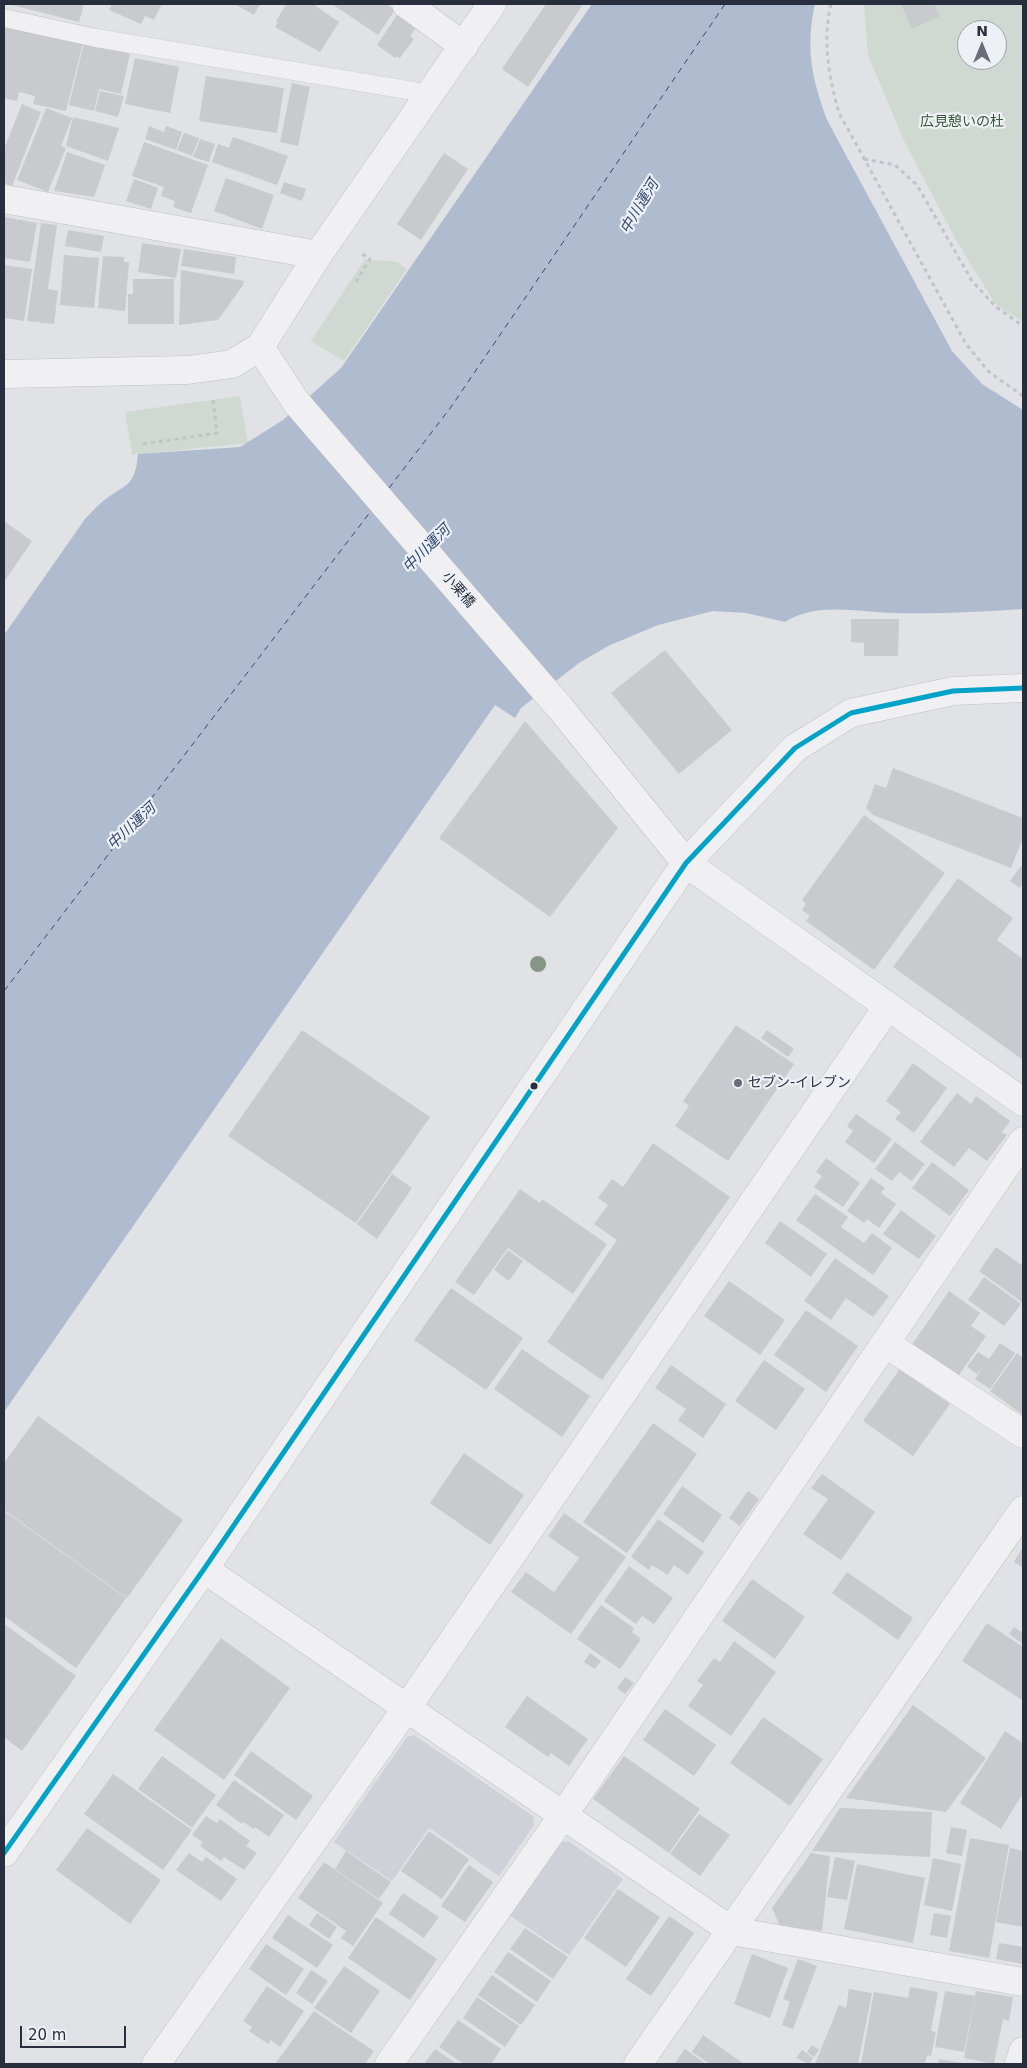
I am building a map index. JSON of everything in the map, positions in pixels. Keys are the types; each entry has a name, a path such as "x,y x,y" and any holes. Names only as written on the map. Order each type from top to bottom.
{"street":[{"path":"406,4 464,46"},
{"path":"4,374 188,370 232,364 260,347 318,254 432,94 492,4"},
{"path":"4,199 318,254"},
{"name":"小栗橋","path":"260,347 296,402 561,709 686,862 1023,1102"},
{"path":"4,1852 204,1569 686,862 795,748 851,714 953,691 1023,688"},
{"path":"156,2064 406,1709 888,1006"},
{"path":"389,2064 564,1814 1023,1141"},
{"path":"885,1343 1023,1434"},
{"path":"638,2064 1023,1510"},
{"path":"204,1569 732,1931 1023,1982"},
{"path":"1019,2064 1023,2051"}],"lane":[{"path":"4,18 96,38 432,94"}],"path":[{"path":"831,4 826,50 830,79 839,113 966,344 989,372 1023,396"},
{"path":"864,159 895,165 917,185 972,280 996,307 1023,326"},
{"path":"356,282 370,259 361,253"},
{"path":"143,444 217,432 212,394"}],"shaded area":[{"path":"414,1735 533,1816 534,1825 499,1876 429,1828 392,1881 334,1842 407,1737"},
{"path":"568,1841 623,1879 569,1955 506,1913 555,1842"}],"green space":[{"name":"広見憩いの杜","path":"864,4 1023,4 1023,322 996,305 956,240 904,141 868,55"},
{"path":"365,259 397,262 407,269 344,361 311,341"},
{"path":"240,396 248,443 132,455 125,412"}],"water":[{"name":"中川運河","path":"592,4 815,4 810,49 817,91 827,120 952,351 982,384 1023,410 1023,609 925,613 824,610 797,616 785,622 746,613 713,611 658,625 608,646 579,663 521,708 515,718 495,705 4,1412 4,635 85,519 102,502 123,488 131,480 137,465 138,454 240,447 283,420 341,368"}],"building":[{"path":"8,4 84,4 79,22"},
{"path":"112,4 162,4 154,20 145,16 141,24 109,10"},
{"path":"235,4 260,4 254,15"},
{"path":"286,4 313,4 339,22 320,52 275,27 278,22 276,21"},
{"path":"332,4 386,4 395,10 378,35"},
{"path":"546,4 578,4 582,6 528,87 502,69"},
{"path":"901,4 934,4 940,16 912,29"},
{"path":"397,15 416,28 410,36 414,39 400,58 396,56 395,58 377,45"},
{"path":"4,24 83,43 66,111 33,104 35,96 19,92 17,101 4,98"},
{"path":"84,43 130,54 121,94 99,89 94,111 69,105"},
{"path":"135,58 179,67 170,113 125,104"},
{"path":"206,76 284,88 277,133 199,121"},
{"path":"292,83 310,87 298,146 280,142"},
{"path":"100,91 124,96 118,117 95,111"},
{"path":"22,104 41,112 12,186 4,183 4,149"},
{"path":"46,108 72,118 61,146 66,148 48,192 17,180"},
{"path":"73,117 119,128 108,161 66,146"},
{"path":"149,126 164,132 166,126 182,132 176,150 145,139"},
{"path":"184,133 199,138 192,156 177,150"},
{"path":"233,137 288,156 277,185 212,162 218,144 229,148"},
{"path":"200,139 215,144 209,162 193,157"},
{"path":"144,142 208,165 191,213 173,207 175,201 161,196 164,187 132,176"},
{"path":"67,152 105,165 94,197 54,191"},
{"path":"444,153 468,169 421,240 397,224"},
{"path":"226,178 274,195 262,229 214,211"},
{"path":"134,179 158,188 151,209 126,201"},
{"path":"284,182 306,189 302,201 280,193"},
{"path":"4,217 37,223 30,262 4,258"},
{"path":"41,223 57,225 48,289 58,291 54,324 27,321"},
{"path":"68,230 104,236 101,252 65,246"},
{"path":"142,243 181,249 176,278 138,272"},
{"path":"184,249 236,257 234,274 181,266"},
{"path":"64,255 99,258 94,308 60,305"},
{"path":"103,256 124,257 124,262 129,262 125,311 98,308"},
{"path":"4,265 32,269 24,321 4,318"},
{"path":"181,270 244,281 218,320 179,325"},
{"path":"133,279 174,279 174,324 128,324 128,294 133,294"},
{"path":"4,521 32,541 4,582"},
{"path":"851,619 899,619 898,656 864,656 864,643 851,642"},
{"path":"665,650 732,730 679,774 611,693"},
{"path":"525,721 618,828 550,917 439,838"},
{"path":"893,768 1023,818 1023,838 1011,868 873,815 866,808 875,784 886,788"},
{"path":"864,815 945,873 874,970 806,921 810,916 802,910 806,904 802,900"},
{"path":"1021,866 1023,868 1023,883 1020,888 1010,881"},
{"path":"958,878 1013,918 997,940 1023,959 1023,1060 893,967"},
{"name":"セブン-イレブン","path":"736,1025 794,1064 728,1161 675,1126 689,1106 683,1101"},
{"path":"302,1030 430,1117 356,1223 228,1136"},
{"path":"767,1030 794,1049 788,1057 761,1038"},
{"path":"913,1063 947,1088 914,1133 895,1119 901,1112 886,1101"},
{"path":"957,1093 971,1104 976,1096 1010,1121 1002,1132 1007,1135 987,1161 969,1148 954,1167 920,1142"},
{"path":"856,1114 892,1139 874,1163 845,1142 853,1131 847,1126"},
{"path":"895,1142 925,1164 912,1181 899,1172 892,1181 875,1169"},
{"path":"653,1143 730,1197 602,1380 547,1342 617,1240 594,1224 608,1205 598,1198 612,1179 623,1187"},
{"path":"826,1158 860,1183 843,1207 814,1187 822,1176 816,1172"},
{"path":"932,1162 969,1190 950,1216 912,1188"},
{"path":"392,1174 412,1188 377,1239 357,1224"},
{"path":"871,1178 885,1188 881,1193 896,1204 879,1228 867,1219 864,1223 847,1211"},
{"path":"520,1189 540,1203 542,1199 607,1244 573,1294 508,1248 474,1295 455,1282"},
{"path":"815,1194 848,1217 841,1227 864,1243 872,1233 892,1248 873,1275 796,1220"},
{"path":"901,1210 936,1236 919,1259 883,1234"},
{"path":"780,1221 827,1254 811,1277 765,1243"},
{"path":"996,1247 1023,1266 1023,1303 979,1271"},
{"path":"508,1250 523,1261 509,1281 494,1270"},
{"path":"835,1258 889,1296 873,1317 846,1298 831,1320 804,1301"},
{"path":"984,1277 1021,1304 1004,1326 968,1300"},
{"path":"729,1281 785,1320 760,1355 704,1316"},
{"path":"451,1288 523,1338 486,1390 414,1340"},
{"path":"949,1291 980,1313 971,1326 986,1336 957,1378 911,1346"},
{"path":"806,1310 858,1346 826,1392 774,1355"},
{"path":"1000,1343 1015,1353 990,1389 975,1379 982,1368 977,1374 967,1367 978,1352 989,1359"},
{"path":"522,1349 590,1396 562,1437 494,1389"},
{"path":"1017,1353 1023,1358 1023,1415 990,1391"},
{"path":"764,1360 805,1389 776,1430 735,1401"},
{"path":"671,1365 726,1404 703,1438 678,1420 686,1409 655,1388"},
{"path":"900,1369 950,1404 913,1456 863,1421"},
{"path":"38,1416 183,1520 127,1598 4,1510 4,1463"},
{"path":"653,1423 697,1454 627,1553 583,1522"},
{"path":"464,1453 524,1495 490,1545 430,1503"},
{"path":"822,1474 875,1512 841,1560 803,1534 828,1499 811,1488"},
{"path":"682,1486 722,1515 703,1543 663,1514"},
{"path":"748,1491 759,1499 740,1526 729,1518"},
{"path":"4,1511 126,1598 76,1668 4,1616"},
{"path":"564,1513 626,1557 571,1634 511,1592 526,1572 554,1592 579,1558 548,1536"},
{"path":"658,1519 704,1552 688,1575 674,1565 668,1575 652,1565 649,1570 631,1557"},
{"path":"1023,1547 1023,1568 1014,1562"},
{"path":"629,1566 673,1598 654,1624 642,1616 636,1624 604,1601"},
{"path":"847,1572 913,1618 898,1640 832,1593"},
{"path":"752,1579 805,1617 775,1659 722,1621"},
{"path":"601,1605 634,1628 632,1632 641,1639 620,1669 577,1639"},
{"path":"987,1623 1023,1647 1022,1700 962,1661"},
{"path":"4,1624 76,1676 22,1751 4,1737"},
{"path":"1014,1627 1023,1633 1022,1643 1009,1634"},
{"path":"221,1638 290,1688 224,1780 154,1730"},
{"path":"734,1641 776,1672 731,1736 688,1706 703,1685 697,1681 714,1658 720,1662"},
{"path":"590,1653 601,1661 595,1669 584,1662"},
{"path":"625,1677 634,1683 625,1694 617,1688"},
{"path":"527,1696 588,1739 569,1766 551,1753 548,1757 505,1727"},
{"path":"913,1705 986,1758 946,1812 846,1798"},
{"path":"665,1709 716,1745 694,1776 643,1740"},
{"path":"763,1717 823,1759 790,1806 730,1763"},
{"path":"1005,1731 1023,1743 1023,1793 1001,1829 960,1803"},
{"path":"251,1751 313,1796 296,1820 234,1775"},
{"path":"162,1756 216,1795 192,1828 138,1789"},
{"path":"624,1756 700,1809 669,1853 593,1799"},
{"path":"113,1774 192,1830 163,1870 84,1814"},
{"path":"234,1780 284,1815 269,1837 255,1827 254,1829 243,1822 242,1824 216,1805"},
{"path":"840,1808 932,1812 930,1857 812,1851"},
{"path":"699,1814 730,1835 700,1876 670,1854"},
{"path":"206,1816 217,1823 220,1819 250,1841 246,1846 257,1853 244,1870 224,1857 221,1861 200,1846 203,1842 192,1835"},
{"path":"951,1827 967,1830 962,1856 946,1853"},
{"path":"87,1828 161,1880 130,1924 56,1870"},
{"path":"429,1831 469,1859 442,1899 401,1871"},
{"path":"970,1838 1009,1845 989,1958 949,1951"},
{"path":"1010,1848 1023,1851 1023,1927 996,1922"},
{"path":"346,1851 391,1882 379,1899 335,1869"},
{"path":"189,1853 202,1862 206,1857 237,1879 221,1901 176,1870"},
{"path":"811,1853 830,1856 822,1931 780,1926 772,1908"},
{"path":"835,1857 855,1861 847,1900 827,1897"},
{"path":"933,1858 961,1864 952,1911 924,1905"},
{"path":"324,1862 383,1903 353,1946 341,1938 346,1931 298,1898"},
{"path":"857,1864 925,1878 913,1943 844,1929"},
{"path":"469,1865 493,1882 465,1922 441,1906"},
{"path":"618,1889 660,1917 626,1967 584,1938"},
{"path":"403,1893 439,1917 424,1938 389,1914"},
{"path":"317,1913 337,1927 329,1939 309,1925"},
{"path":"934,1913 951,1916 947,1938 930,1935"},
{"path":"288,1915 333,1945 317,1968 272,1938"},
{"path":"669,1916 694,1933 651,1996 626,1979"},
{"path":"376,1917 437,1959 410,2000 348,1958"},
{"path":"525,1928 568,1957 553,1979 510,1949"},
{"path":"999,1943 1023,1947 1023,1964 996,1959"},
{"path":"266,1944 304,1969 286,1995 249,1969"},
{"path":"508,1952 551,1981 537,2002 494,1972"},
{"path":"752,1954 788,1968 770,2018 734,2004"},
{"path":"798,1959 817,1966 793,2029 782,2025 790,2002 783,1999"},
{"path":"344,1966 380,1991 351,2033 314,2008"},
{"path":"311,1970 328,1981 312,2004 296,1993"},
{"path":"492,1975 535,2005 521,2025 478,1995"},
{"path":"267,1986 304,2011 280,2047 271,2040 268,2044 249,2031 252,2027 243,2021"},
{"path":"910,1987 938,1992 931,2031 936,2032 931,2056 927,2055 925,2064 861,2064 874,1992 908,1998"},
{"path":"849,1989 872,1993 858,2064 815,2064 839,2005 846,2008"},
{"path":"945,1991 975,1996 964,2052 935,2047"},
{"path":"976,1991 1013,1997 1009,2021 1003,2019 994,2064 964,2058"},
{"path":"477,1997 519,2026 505,2047 463,2018"},
{"path":"314,2011 374,2051 365,2064 275,2064"},
{"path":"458,2020 501,2049 491,2064 464,2064 439,2047"},
{"path":"703,2035 744,2064 710,2064 692,2052"},
{"path":"812,2045 819,2050 814,2057 807,2052"},
{"path":"435,2049 457,2064 424,2064"},
{"path":"685,2049 706,2064 674,2064"},
{"path":"802,2050 813,2058 809,2064 796,2058"},
{"path":"939,2059 962,2063 962,2064 938,2064"}],"ferry route":[{"path":"389,488 451,407 725,4"},
{"path":"4,991 371,511"}],"transit line":[{"path":"4,1853 204,1569 686,863 795,748 851,713 953,691 1023,688"}],"place":[{"name":"セブン-イレブン","path":"738,1083"}]}
